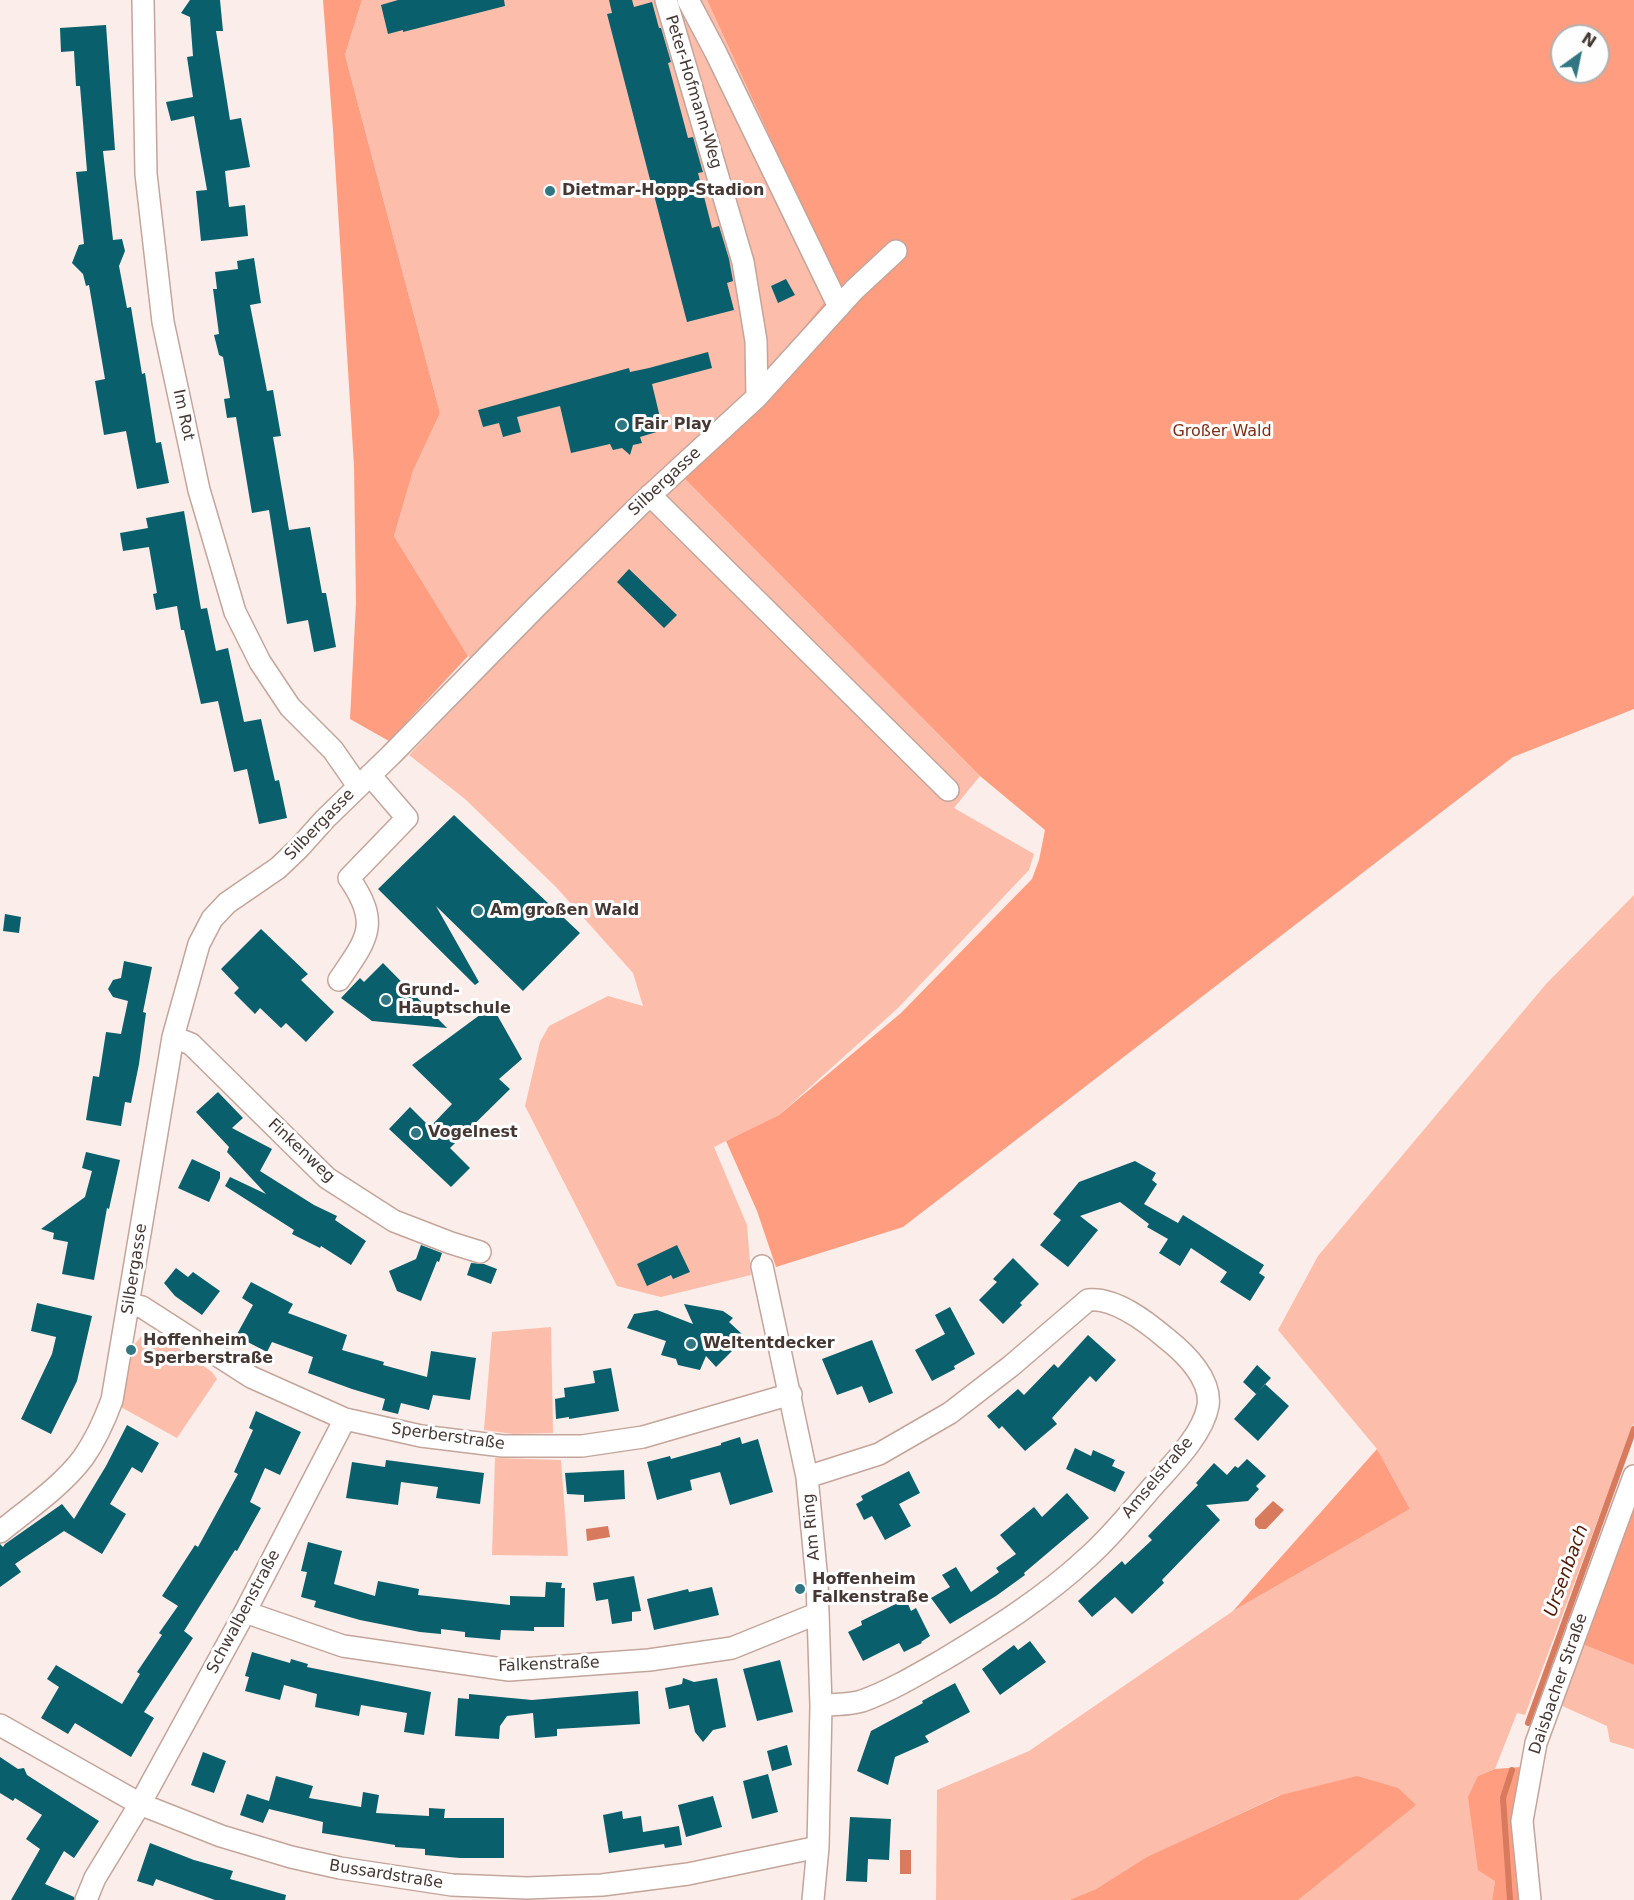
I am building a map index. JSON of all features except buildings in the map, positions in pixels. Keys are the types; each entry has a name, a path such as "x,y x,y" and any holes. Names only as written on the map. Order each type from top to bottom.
{"street":[{"name":"Im Rot","path":"143,0 146,174 164,322 199,490 235,612 260,662 291,707 364,780 407,818 349,878 362,896 369,920 364,943 339,980"},
{"name":"Peter-Hofmann-Weg","path":"666,0 743,262 756,341 757,397"},
{"path":"688,0 839,307"},
{"name":"Silbergasse","path":"0,1532 61,1480 82,1458 107,1414 112,1400 173,1037 199,944 212,920 227,903 278,868 536,607 650,495 757,397 854,290 896,251"},
{"path":"650,495 948,790"},
{"name":"Finkenweg","path":"173,1037 191,1044 327,1178 394,1221 480,1252"},
{"name":"Am Ring","path":"762,1266 807,1477 817,1581 816,1614 821,1706 818,1847 813,1900"},
{"name":"Amselstraße","path":"807,1477 879,1454 950,1413 1011,1366 1088,1300 1100,1299 1113,1303 1164,1336 1195,1368 1206,1388 1208,1405 1204,1420 1182,1454 1088,1558 1021,1611 984,1636 907,1680 861,1701 821,1706"},
{"name":"Sperberstraße","path":"129,1304 141,1307 251,1377 345,1419 421,1437 503,1446 582,1446 643,1437 791,1394"},
{"name":"Schwalbenstraße","path":"140,1804 245,1612 345,1419"},
{"name":"Daisbacher Straße","path":"1530,1900 1522,1821 1536,1743 1634,1476"},
{"name":"Falkenstraße","path":"245,1612 343,1646 509,1670 649,1660 732,1648 816,1614"},
{"name":"Bussardstraße","path":"0,1725 140,1804 221,1836 291,1857 340,1868 452,1886 527,1888 602,1885 688,1874 818,1847"},
{"path":"86,1900 95,1878 140,1804"}],"shaded area":[{"path":"362,0 707,0 838,287 765,375 685,479 980,776 954,808 1034,854 1029,870 898,1008 779,1115 714,1147 747,1225 751,1275 661,1297 617,1286 525,1106 540,1042 549,1026 608,996 643,1006 633,973 556,887 465,799 409,755 487,673 468,656 394,536 413,471 440,413 345,55"},
{"path":"1634,895 1634,1423 1525,1715 1517,1713 1495,1769 1478,1776 1495,1881 1492,1900 1298,1900 1311,1887 1280,1795 1148,1857 1096,1889 1069,1900 936,1900 937,1790 1029,1751 1233,1611 1410,1509 1377,1449 1278,1330 1318,1256 1546,984"},
{"path":"551,1327 553,1433 513,1434 484,1430 492,1332"},
{"path":"144,1333 157,1333 212,1372 217,1379 177,1438 119,1406 134,1345"},
{"path":"495,1458 561,1460 568,1556 492,1555"},
{"path":"1273,1501 1284,1510 1266,1529 1259,1529 1255,1525 1255,1519"},
{"path":"608,1526 610,1537 587,1541 586,1529"},
{"path":"1582,1644 1634,1665 1634,1749 1610,1742 1607,1726 1560,1705"},
{"path":"900,1850 911,1850 911,1874 900,1874"}],"green space":[{"path":"323,0 362,0 345,55 440,413 413,471 394,536 468,656 389,741 350,719 356,603 354,466"},
{"name":"Großer Wald","path":"707,0 1634,0 1634,709 1513,757 903,1227 776,1267 757,1211 726,1141 779,1115 901,1013 1032,879 1039,860 1045,830 980,776 685,479 681,454 765,375 838,286"},
{"path":"1377,1449 1410,1509 1233,1611"},
{"path":"1634,1496 1634,1665 1582,1644"},
{"path":"1520,1767 1517,1793 1523,1900 1492,1900 1495,1881 1478,1870 1468,1797 1478,1776 1495,1769"},
{"path":"1357,1776 1398,1788 1416,1805 1298,1900 1069,1900 1096,1889 1147,1857 1281,1795"}],"waterway":[{"name":"Ursenbach","path":"1528,1723 1634,1429"},
{"path":"1510,1900 1503,1798 1512,1770"}],"place":[{"name":"Dietmar-Hopp-Stadion","path":"550,191"},
{"name":"Fair Play","path":"622,425"},
{"name":"Am großen Wald","path":"478,911"},
{"name":"Grund- Hauptschule","path":"386,1000"},
{"name":"Vogelnest","path":"416,1133"},
{"name":"Weltentdecker","path":"691,1344"},
{"name":"Hoffenheim Sperberstraße","path":"131,1350"},
{"name":"Hoffenheim Falkenstraße","path":"800,1589"}]}
